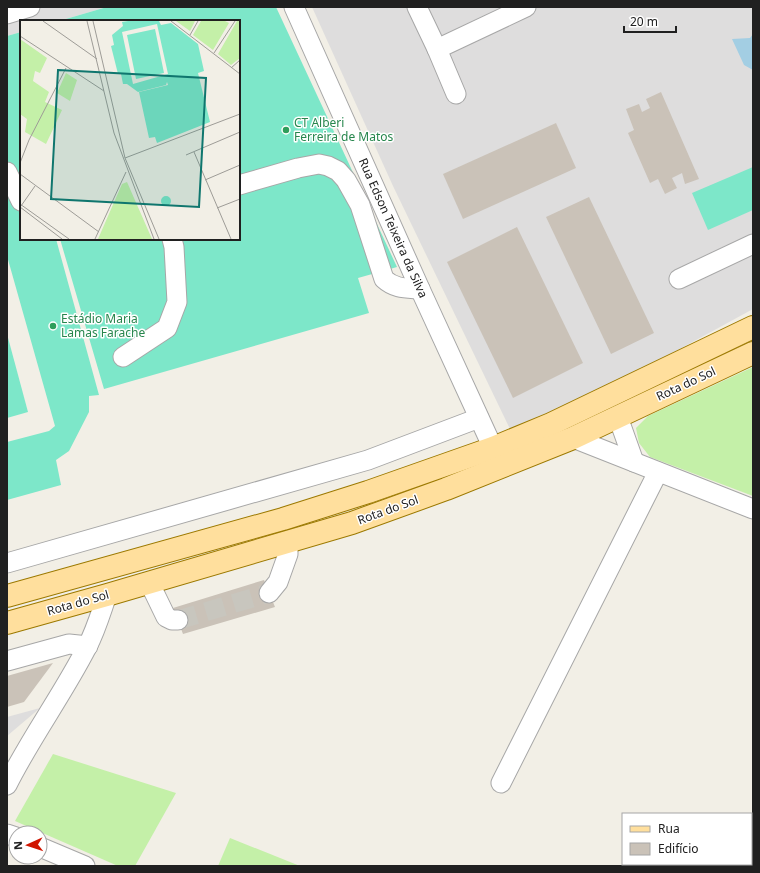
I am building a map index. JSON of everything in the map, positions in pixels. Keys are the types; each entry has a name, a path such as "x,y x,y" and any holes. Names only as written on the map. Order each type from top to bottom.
{"main road":[{"name":"Rota do Sol","path":"7,596 283,519 368,492 493,448 551,424 753,327"},
{"name":"Rota do Sol","path":"7,623 352,523 446,489 573,438 753,353"}],"street":[{"path":"7,14 30,7"},
{"name":"Rua Edson Teixeira da Silva","path":"294,7 493,448"},
{"path":"417,7 437,48 456,94"},
{"path":"437,48 526,7"},
{"path":"240,185 298,168 319,164 328,166 338,171 346,180 360,205 384,279 390,284 399,287 420,289"},
{"path":"7,172 20,199"},
{"path":"124,357 167,328 177,302 174,247 172,240"},
{"path":"678,279 753,244"},
{"path":"618,417 634,462"},
{"path":"7,563 368,460 479,418"},
{"path":"573,438 753,509"},
{"path":"501,783 658,472"},
{"path":"269,593 278,582 288,554 288,541"},
{"path":"149,582 166,618 178,620"},
{"path":"7,784 14,770 62,693 88,646 99,620 107,595"},
{"path":"7,661 69,644 88,646"},
{"path":"48,850 84,866"}],"shaded area":[{"path":"7,7 107,7 62,20 20,20 20,32 7,36"},
{"path":"312,7 753,7 753,309 676,351 511,431 393,186"},
{"path":"40,708 7,736 7,717"}],"green space":[{"name":"CT Alberi Ferreira de Matos","path":"107,7 276,7 397,267 358,278 369,313 104,389 60,240 240,240 240,20 62,20"},
{"name":"Estádio Maria Lamas Farache","path":"20,32 20,240 56,240 99,395 89,396 89,412 69,451 56,460 61,485 7,500 7,442 49,431 55,426 7,256 7,36"},
{"path":"753,167 753,210 708,230 692,193"},
{"path":"7,334 28,412 7,418"},
{"path":"753,367 753,496 650,457 639,443 636,428 648,416"},
{"path":"53,754 176,793 135,866 118,866 48,835 48,825 24,825 15,821"},
{"path":"230,838 300,866 218,866"}],"water":[{"path":"753,34 753,70 744,65 732,39 750,38"}],"building":[{"path":"661,92 699,179 685,184 682,173 672,178 677,188 665,194 658,179 650,183 628,133 634,130 626,109 639,104 642,112 650,108 646,99"},
{"path":"556,123 576,168 463,219 443,174"},
{"path":"589,197 654,333 611,354 546,217"},
{"path":"517,227 583,363 513,398 447,262"},
{"path":"264,580 275,607 183,634 173,608"},
{"path":"53,663 24,702 7,707 7,676"}],"tunnel":[{"path":"178,620 269,593"}],"place":[{"name":"CT Alberi Ferreira de Matos","path":"286,130"},
{"name":"Estádio Maria Lamas Farache","path":"53,326"}]}
